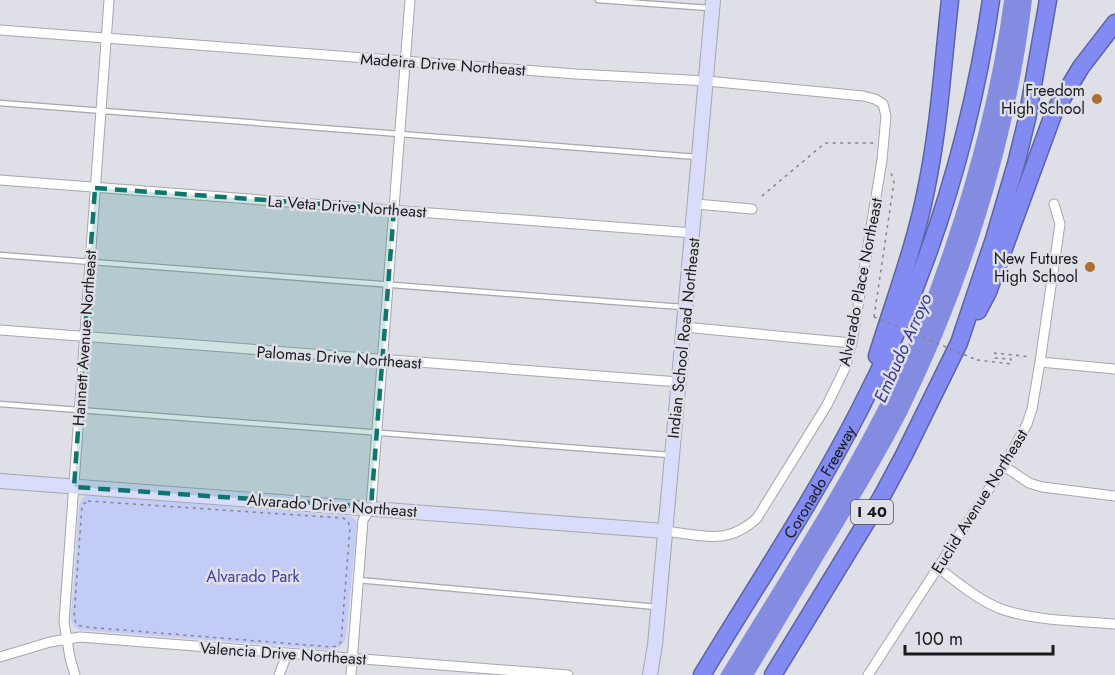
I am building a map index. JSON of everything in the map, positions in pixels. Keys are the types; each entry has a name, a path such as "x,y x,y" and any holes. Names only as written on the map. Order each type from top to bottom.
{"highway":[{"path":"860,411 913,241 926,190 940,96 950,0"},
{"name":"Coronado Freeway","path":"702,675 816,490 860,411 915,291 947,202 963,145 977,86 991,0"},
{"name":"I 40","path":"773,675 880,498 904,455 959,343 1016,164 1027,119 1048,0"},
{"path":"959,343 988,292 1054,112 1081,67 1115,23"}],"street":[{"name":"Hannett Avenue Northeast","path":"75,675 64,622 109,0"},
{"path":"351,675 363,520 371,507 410,0"},
{"name":"Indian School Road Northeast","path":"650,675 713,4"},
{"name":"Madeira Drive Northeast","path":"0,30 707,81 863,96 883,104"},
{"name":"Alvarado Place Northeast","path":"665,531 717,537 732,535 745,529 757,518 827,405 845,368 852,343 882,160 886,116 883,104"},
{"name":"La Veta Drive Northeast","path":"0,180 693,233"},
{"path":"696,204 752,209"},
{"name":"Euclid Avenue Northeast","path":"868,675 1004,466 1030,416 1060,224 1054,204"},
{"path":"684,327 852,343"},
{"name":"Palomas Drive Northeast","path":"0,330 679,382"},
{"path":"1040,362 1115,369"},
{"path":"1004,466 1029,483 1042,487 1115,496"},
{"name":"Alvarado Drive Northeast","path":"0,481 371,507 665,531"},
{"path":"937,567 1003,610 1036,616 1115,624"},
{"name":"Valencia Drive Northeast","path":"0,657 80,637 352,658 488,672 568,675"},
{"path":"279,675 287,654"}],"lane":[{"path":"598,0 713,4"},
{"path":"0,103 700,157"},
{"path":"0,255 686,307"},
{"path":"0,404 671,456"},
{"path":"358,580 658,607"}],"path":[{"path":"762,196 825,143 876,143"},
{"path":"882,160 891,172 894,182 874,317 977,360 1011,364 1011,359 994,358 995,353 1028,356"},
{"path":"85,502 344,518 348,521 350,527 343,636 342,642 337,646 77,625 74,618 82,505 85,502"}],"highlighted area":[{"path":"95,188 394,209 371,507 74,487"}],"green space":[{"name":"Alvarado Park","path":"87,495 350,516 357,524 346,638 341,646 332,650 80,630 74,627 71,619 79,505 82,498"}],"water":[{"path":"1004,0 1032,0 1014,107 1002,161 970,265 929,367 906,416 866,488 754,675 720,675 836,484 879,405 912,336 945,246 973,155 988,94"}],"place":[{"name":"Freedom High School","path":"1097,99"},
{"name":"New Futures High School","path":"1090,267"}],"water label":[{"name":"Embudo Arroyo","path":"903,348"}]}
